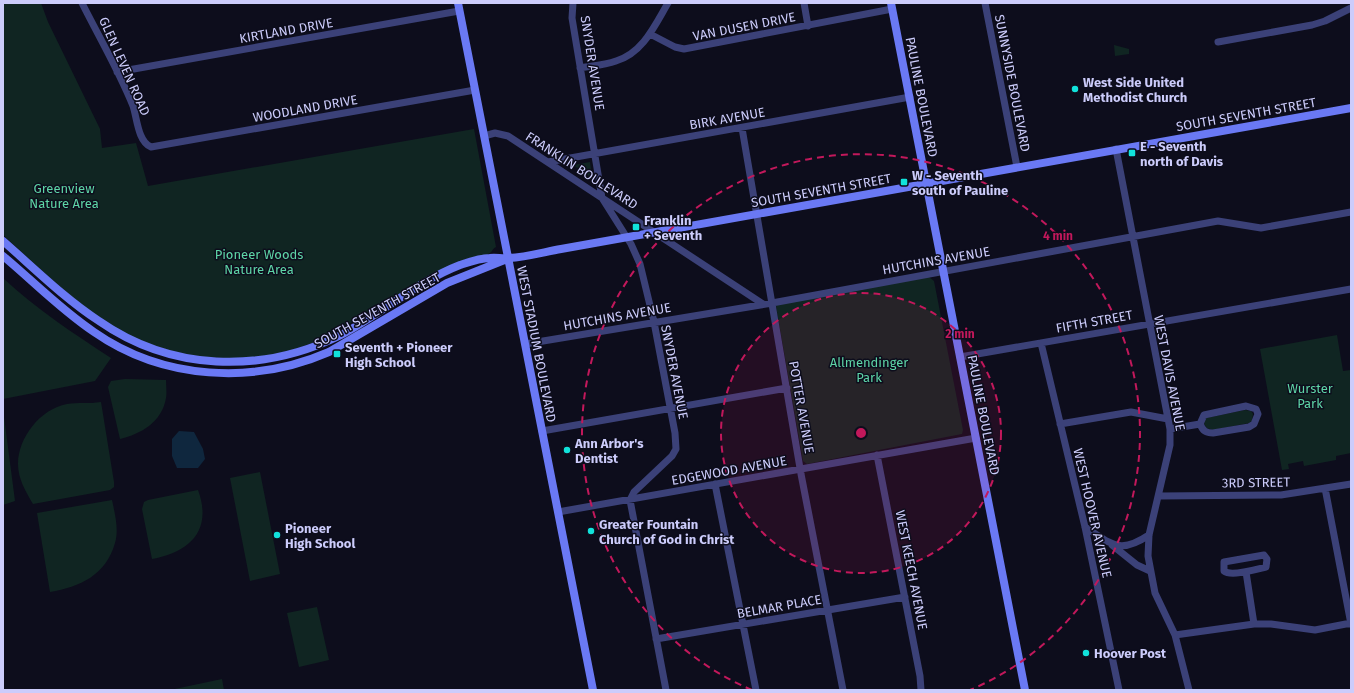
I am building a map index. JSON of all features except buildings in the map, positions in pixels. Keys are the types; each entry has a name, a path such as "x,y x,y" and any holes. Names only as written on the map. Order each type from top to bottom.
{"street":[{"name":"GLEN LEVEN ROAD","path":"82,3 117,72 132,106 143,140"},
{"name":"SNYDER AVENUE","path":"573,3 572,18 602,198 627,237 640,264 654,322 676,449 667,462 634,492 630,500"},
{"path":"580,68 616,62 629,56 641,46 650,34 668,3"},
{"path":"804,3 808,26"},
{"name":"SUNNYSIDE BOULEVARD","path":"985,3 1017,167"},
{"name":"VAN DUSEN DRIVE","path":"650,34 675,47 684,49 808,26 892,6"},
{"name":"PAULINE BOULEVARD","path":"892,6 1025,690"},
{"name":"KIRTLAND DRIVE","path":"117,72 459,7"},
{"name":"WEST STADIUM BOULEVARD","path":"459,7 593,690"},
{"path":"1218,42 1325,22 1351,8"},
{"name":"WOODLAND DRIVE","path":"143,140 146,146 157,147 475,90"},
{"name":"BIRK AVENUE","path":"548,162 595,152 742,128 910,97"},
{"name":"SOUTH SEVENTH STREET","path":"3,241 74,302 117,333 153,349 175,355 208,362 231,363 268,359 322,343 340,335 408,293 460,265 488,258 508,258 1351,108"},
{"name":"POTTER AVENUE","path":"742,128 800,469 843,690"},
{"name":"FRANKLIN BOULEVARD","path":"484,136 495,133 508,136 656,232 763,304"},
{"name":"WEST DAVIS AVENUE","path":"1116,150 1170,429 1170,445 1160,496 1150,535 1148,556 1150,571 1156,593 1174,635 1188,690"},
{"name":"HUTCHINS AVENUE","path":"525,344 772,303 943,270 1218,222 1261,228 1351,212"},
{"name":"SOUTH SEVENTH STREET","path":"3,256 77,320 112,344 133,354 176,367 198,372 233,374 266,370 312,360 329,352 447,283 508,258"},
{"name":"FIFTH STREET","path":"960,357 1351,289"},
{"name":"WEST HOOVER AVENUE","path":"1041,342 1085,527 1120,690"},
{"path":"542,431 787,388"},
{"path":"1246,406 1256,409 1258,414 1257,420 1249,427 1220,432 1207,433 1203,430 1200,424 1204,414 1209,412 1246,406"},
{"path":"1060,424 1131,412 1168,419"},
{"path":"1170,429 1200,424"},
{"name":"EDGEWOOD AVENUE","path":"558,512 976,438"},
{"name":"WEST KEECH AVENUE","path":"877,455 920,676 921,690"},
{"path":"715,484 756,690"},
{"name":"3RD STREET","path":"1160,496 1281,495 1351,484"},
{"path":"1174,635 1254,624 1271,624 1315,630 1351,624 1325,488"},
{"path":"630,500 666,690"},
{"path":"1085,527 1112,545 1136,565 1150,571"},
{"path":"1112,545 1133,545 1150,535"},
{"path":"1264,555 1267,559 1266,567 1246,572 1226,573 1223,566 1224,562 1264,555"},
{"path":"1246,572 1254,624"},
{"name":"BELMAR PLACE","path":"656,639 905,597"}],"green space":[{"name":"Pioneer Woods Nature Area","path":"3,3 41,3 48,22 100,129 102,148 136,143 148,186 474,129 496,247 488,254 466,259 452,266 415,285 335,332 296,349 270,355 242,358 215,358 161,348 136,338 112,326 83,306 3,235"},
{"path":"1114,45 1129,49 1129,54 1115,56"},
{"path":"590,162 592,178 573,165"},
{"name":"Allmendinger Park","path":"929,277 934,281 963,430 962,434 807,464 803,461 776,306 778,304"},
{"path":"3,278 69,330 111,358 95,381 3,399"},
{"name":"Wurster Park","path":"1337,335 1343,371 1351,370 1351,453 1336,456 1336,460 1304,466 1303,461 1288,464 1289,469 1282,470 1260,349"},
{"path":"125,379 166,380 166,396 164,406 160,414 149,426 135,434 120,439 108,387 111,381"},
{"path":"101,402 114,487 110,490 33,504 23,485 18,470 19,454 22,444 32,426 40,418 57,407 71,403"},
{"path":"3,409 15,501 3,505"},
{"path":"1245,410 1251,411 1253,414 1252,421 1249,423 1213,430 1207,428 1204,424 1206,418"},
{"path":"260,472 280,574 250,581 230,478"},
{"path":"198,490 202,504 202,517 200,528 194,537 187,545 177,551 152,559 142,509 144,502"},
{"path":"112,500 117,533 111,554 105,563 90,578 81,583 72,587 50,592 37,513"},
{"path":"317,607 329,660 299,667 287,613"},
{"path":"222,679 224,690 170,690"}],"water":[{"path":"179,431 194,432 203,449 205,459 198,468 177,468 172,456 172,439"}],"place":[{"name":"West Side United Methodist Church","path":"1075,89"},
{"name":"E - Seventh north of Davis","path":"1132,153"},
{"name":"W - Seventh south of Pauline","path":"904,182"},
{"name":"Franklin + Seventh","path":"636,227"},
{"name":"Seventh + Pioneer High School","path":"337,354"},
{"name":"Ann Arbor's Dentist","path":"567,450"},
{"name":"Greater Fountain Church of God in Christ","path":"591,531"},
{"name":"Pioneer High School","path":"277,535"},
{"name":"Hoover Post","path":"1086,653"}],"park label":[{"name":"Greenview Nature Area","path":"64,196"}]}
